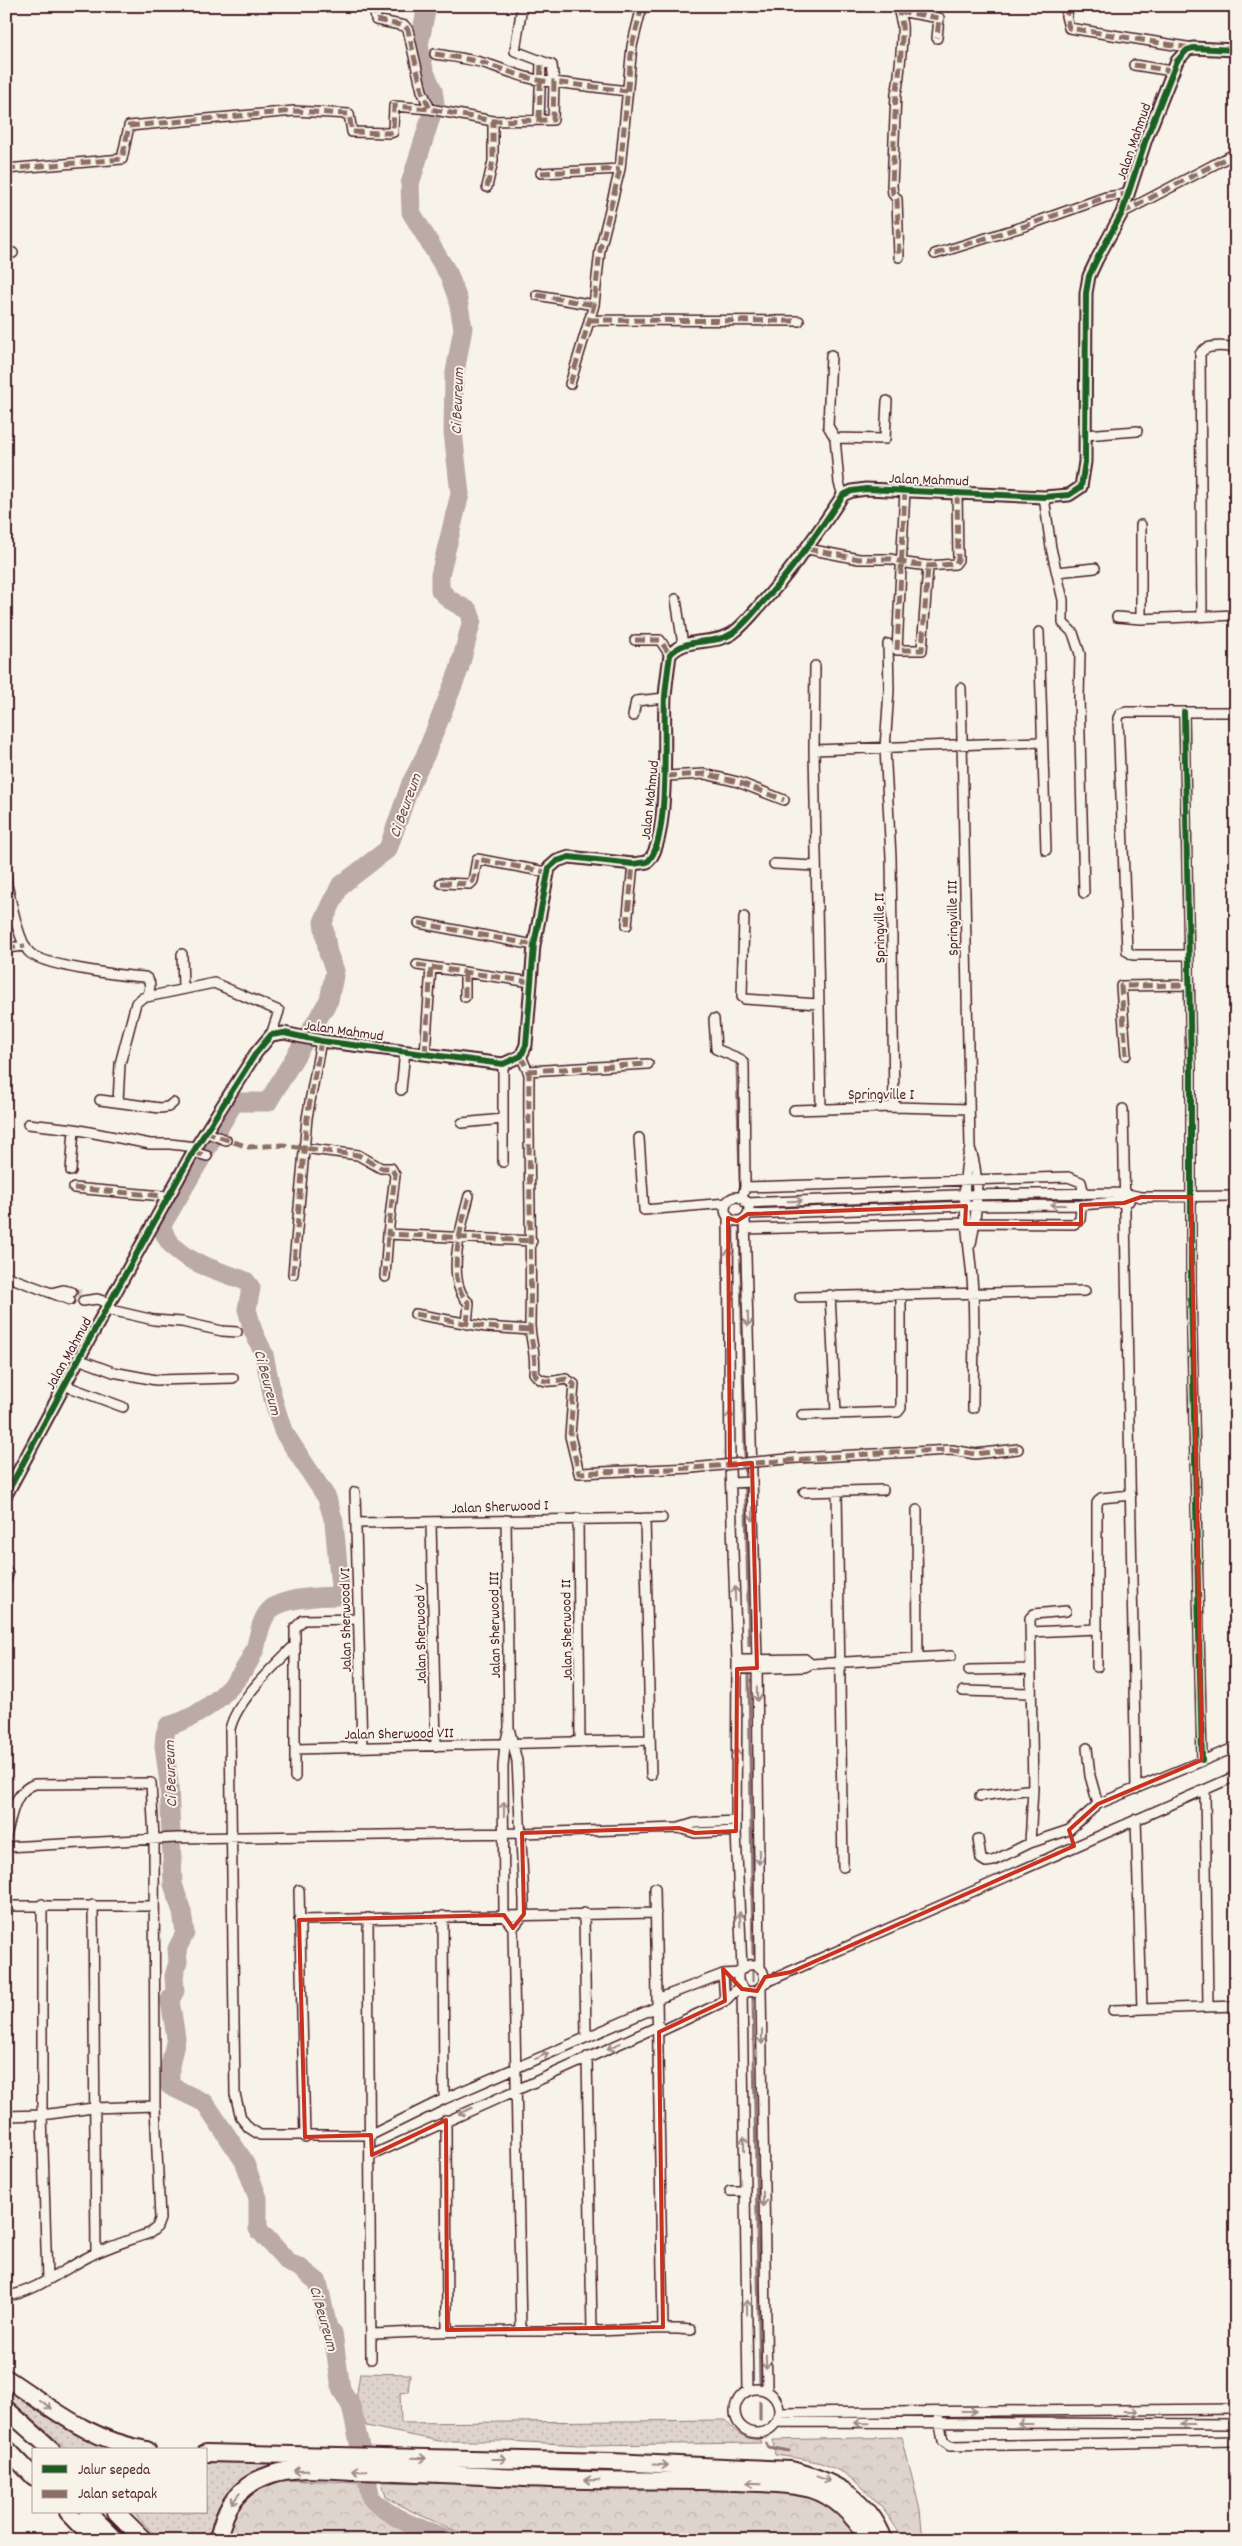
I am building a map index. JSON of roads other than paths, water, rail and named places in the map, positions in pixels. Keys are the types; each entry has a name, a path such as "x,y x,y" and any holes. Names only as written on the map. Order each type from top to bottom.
{"highway":[{"path":"6,2378 72,2423 98,2437 137,2448"},
{"path":"6,2409 50,2448"},
{"path":"6,2437 32,2458"},
{"path":"6,2448 32,2474"},
{"path":"208,2453 330,2463 611,2462 791,2470 816,2476 848,2493 872,2518 884,2540"},
{"path":"218,2540 223,2518 234,2497 251,2483 273,2473 330,2463"},
{"path":"388,2464 587,2480 682,2480 776,2484 810,2489 825,2495 848,2512 869,2540"},
{"path":"70,2514 94,2540"},
{"path":"90,2514 116,2540"},
{"path":"118,2514 144,2540"}],"street":[{"path":"378,6 375,13 376,20 404,26 408,30 422,92 431,109"},
{"path":"6,169 122,158 129,126 294,112 349,114 352,132 390,133 393,132 394,106 431,109 448,114 493,121 553,120 554,82 552,65 515,51 522,6"},
{"path":"570,384 594,305 600,250 620,169 632,46 642,6"},
{"path":"1070,6 1066,16 1069,28 1195,48 1236,50"},
{"path":"899,257 897,199 893,195 892,186 896,93 899,81 903,27 899,8 939,18 937,38"},
{"name":"Jalan Mahmud","path":"843,495 860,489 1044,497 1069,495 1081,487 1085,435 1087,288 1097,258 1122,212 1172,71 1181,55 1187,50 1195,48"},
{"path":"435,54 490,65 499,70 540,82 627,91"},
{"path":"539,120 541,61"},
{"path":"1134,65 1172,71"},
{"path":"487,187 493,161 493,121"},
{"path":"1122,212 1236,153"},
{"path":"541,173 620,169"},
{"path":"935,254 1025,226 1106,197 1128,194"},
{"path":"536,295 594,305"},
{"path":"589,320 799,321"},
{"path":"1202,616 1200,354 1204,349 1236,347"},
{"path":"635,640 660,640 670,655 676,647 724,638 739,628 808,549 843,495 839,483 835,438 828,426 831,355"},
{"path":"835,438 886,439 887,400"},
{"path":"1085,435 1137,431"},
{"path":"905,490 897,650 922,650 928,566"},
{"path":"808,549 859,559 891,558 902,562 928,566 955,564 958,560 957,492"},
{"path":"1044,497 1063,600 1063,623 1073,633 1080,654 1079,697 1084,893"},
{"path":"1141,526 1141,618"},
{"path":"1057,572 1094,568"},
{"path":"676,599 684,645"},
{"path":"1117,617 1236,615"},
{"path":"1039,632 1041,742 1046,850"},
{"name":"Springville II","path":"888,644 889,690 885,748 891,857 894,1107"},
{"name":"Jalan Mahmud","path":"633,864 647,862 656,851 666,776 665,698 670,655"},
{"path":"815,666 814,750 821,1109"},
{"name":"Springville III","path":"961,688 970,1148"},
{"path":"633,716 636,701 665,698"},
{"path":"1188,955 1133,955 1127,951 1118,718 1120,714 1126,712 1236,712"},
{"path":"1184,712 1202,1760"},
{"path":"814,750 834,747 885,748 928,744 962,746 1041,742"},
{"path":"666,776 705,774 738,782 784,800"},
{"path":"503,1162 503,1064 521,1056 526,1045 534,945 546,872 557,861 569,857 633,864 627,925"},
{"path":"441,883 470,884 473,881 477,859 546,872"},
{"path":"774,864 816,866"},
{"path":"6,876 25,946 34,957 114,976 145,977 149,981 150,987 147,997"},
{"path":"744,917 742,996 744,999 818,1004"},
{"path":"419,923 534,945"},
{"path":"6,948 25,946"},
{"path":"182,954 182,989"},
{"path":"417,964 531,982"},
{"path":"424,1054 431,967"},
{"path":"465,973 465,997"},
{"path":"118,1102 120,1064 136,1003 147,997 206,983 218,984 278,1011 271,1034"},
{"path":"1126,1055 1121,986 1188,985"},
{"path":"714,1019 716,1049 740,1059 744,1064 744,1201 746,1216 751,1482 757,1664 760,1967 764,1983 767,2390"},
{"name":"Jalan Mahmud","path":"6,1495 78,1359 168,1198 199,1152 215,1136 256,1053 271,1034 278,1033 319,1041 503,1064"},
{"path":"293,1274 307,1118 319,1041"},
{"path":"400,1090 405,1051"},
{"path":"521,1056 528,1071 532,1241 530,1330 535,1366 534,1373 538,1379 546,1382 566,1379 574,1384 570,1436 579,1474 692,1468 797,1458 952,1450 975,1454 1018,1449"},
{"path":"528,1071 648,1064"},
{"path":"100,1100 160,1108 168,1107 173,1103"},
{"name":"Springville I","path":"794,1110 894,1107 969,1109"},
{"path":"1123,1109 1123,1193 1136,1789"},
{"path":"462,1123 503,1119"},
{"path":"28,1124 74,1128 150,1144 170,1144 199,1152"},
{"path":"70,1171 74,1128"},
{"path":"639,1138 644,1210 727,1203 734,1198 744,1201 1123,1193 1141,1197 1236,1196"},
{"path":"304,1148 358,1155 381,1168 392,1168 395,1175 384,1277"},
{"path":"970,1148 965,1165 965,1195 976,1224 970,1251"},
{"path":"970,1148 976,1164 977,1179 975,1195 965,1223 970,1251 973,1293 973,1408"},
{"path":"745,1187 1068,1177 1081,1182 1084,1194"},
{"path":"74,1188 168,1198"},
{"path":"467,1324 469,1303 464,1299 457,1286 459,1237 469,1196"},
{"path":"728,1218 737,1221 746,1216 970,1206 1124,1203 1141,1197"},
{"path":"727,1203 725,1211 728,1218 737,1664 736,1831 741,1988 748,2390"},
{"path":"746,1229 965,1223 1074,1224 1080,1220 1081,1205"},
{"path":"388,1234 532,1241"},
{"path":"6,1276 52,1293 71,1296"},
{"path":"800,1297 1085,1291"},
{"path":"802,1415 898,1412 902,1408 901,1294"},
{"path":"830,1295 836,1413"},
{"path":"84,1298 97,1299 108,1306 154,1320 182,1322 222,1331 237,1332"},
{"path":"415,1314 467,1324 530,1330"},
{"path":"78,1359 113,1372 156,1380 233,1378"},
{"path":"64,1386 123,1407"},
{"path":"733,1483 751,1482"},
{"path":"804,1492 883,1490"},
{"name":"Jalan Sherwood VI","path":"356,1492 362,1747"},
{"path":"836,1492 843,1867"},
{"path":"1097,1667 1097,1502 1101,1498 1131,1495"},
{"path":"917,1510 918,1657"},
{"name":"Jalan Sherwood II","path":"578,1518 580,1741"},
{"path":"645,1518 651,1775"},
{"name":"Jalan Sherwood I","path":"356,1523 662,1518"},
{"name":"Jalan Sherwood III","path":"506,1520 509,1744"},
{"name":"Jalan Sherwood V","path":"431,1522 436,1746"},
{"path":"6,1570 8,1574 6,1582"},
{"path":"1030,1843 1033,1789 1030,1669 1032,1615 1066,1611"},
{"path":"295,1777 295,1628 303,1620 358,1619"},
{"path":"1032,1632 1096,1629"},
{"path":"294,1646 276,1664 232,1718 229,1754 236,2107 241,2118 249,2128 260,2135 305,2137 371,2136 444,2099 723,1974 740,1970 751,1964 760,1967"},
{"path":"737,1664 805,1659 811,1664 952,1656"},
{"path":"969,1670 1030,1669"},
{"path":"963,1691 1031,1693"},
{"path":"509,1744 650,1740"},
{"path":"509,1744 522,1834 524,1914 513,1928"},
{"path":"509,1744 503,1834 504,1915 513,1928 518,2088 521,2330"},
{"name":"Jalan Sherwood VII","path":"294,1749 509,1744"},
{"path":"978,1839 978,1854 986,1862 993,1861 1030,1843 1069,1830 1098,1804 1236,1747"},
{"path":"1087,1748 1090,1776 1098,1804"},
{"path":"741,1988 752,1992 764,1983 1236,1776"},
{"path":"6,1836 19,1794 26,1787 35,1784 151,1783 158,1839 153,1906 155,2106 160,2219 157,2227 150,2233 96,2253 47,2280 13,2295 6,2296"},
{"path":"980,1796 1033,1789"},
{"path":"1205,1790 1208,2006"},
{"path":"1136,1819 1142,2009"},
{"path":"6,1848 176,1838 522,1834 679,1828 695,1822 736,1821"},
{"path":"679,1828 694,1833 736,1831"},
{"path":"1069,1830 1074,1846"},
{"path":"655,1888 659,2029 662,2327"},
{"path":"299,1890 305,2137"},
{"path":"6,1906 42,1904 153,1906"},
{"path":"42,1904 42,2115 47,2280"},
{"path":"93,1905 93,2108 96,2253"},
{"path":"584,1913 586,2037"},
{"path":"299,1920 524,1914 656,1913"},
{"path":"443,1916 444,2099"},
{"path":"368,1918 372,2155 371,2359"},
{"path":"723,1974 725,2001"},
{"path":"372,2155 587,2057 725,2001 741,1988"},
{"path":"1112,2010 1236,2006"},
{"path":"587,2057 592,2331"},
{"path":"6,2116 42,2115 93,2108 155,2106"},
{"path":"446,2120 447,2330"},
{"path":"730,2191 745,2191"},
{"path":"372,2334 447,2330 592,2331 662,2327 691,2330"},
{"path":"757,2388 767,2390 779,2404 778,2417 771,2429 758,2434 745,2430 736,2420 734,2409 739,2398 748,2390 757,2388"},
{"path":"778,2417 938,2412 1236,2409"},
{"path":"938,2412 943,2441 950,2446 1236,2441"},
{"path":"778,2417 940,2424 1236,2424"}],"waterway":[{"name":"Ci Beureum","path":"427,6 419,45 424,70 433,90 435,104 410,184 411,212 449,275 458,300 463,328 454,378 453,432 460,494 440,575 440,590 450,600 469,611 472,620 459,670 425,756 411,783 388,849 340,886 323,922 328,953 335,971 329,1000 268,1102 239,1102 233,1104 162,1225 166,1237 173,1247 183,1255 195,1262 246,1281 251,1288 247,1309 253,1331 264,1354 273,1399 283,1431 327,1498 334,1522 340,1587 337,1596 292,1600 270,1610 262,1623 255,1649 241,1674 220,1697 208,1706 195,1715 168,1726 164,1746 169,1783 173,1884 182,1912 185,1933 177,1949 178,1962 174,1976 175,1991 170,2000 176,2038 170,2066 170,2086 205,2103 244,2161 258,2198 258,2229 289,2263 299,2267 318,2282 328,2328 333,2333 341,2389 351,2406 371,2498 398,2518 452,2540"},
{"path":"737,1063 740,1181"},
{"path":"740,1226 749,1645"},
{"path":"749,1673 753,1954"},
{"path":"753,1970 753,1981"},
{"path":"753,1997 760,2383"},
{"path":"760,2402 760,2420"},
{"path":"766,2443 768,2447 789,2451"}],"tunnel":[{"path":"72,1292 85,1294"}]}
